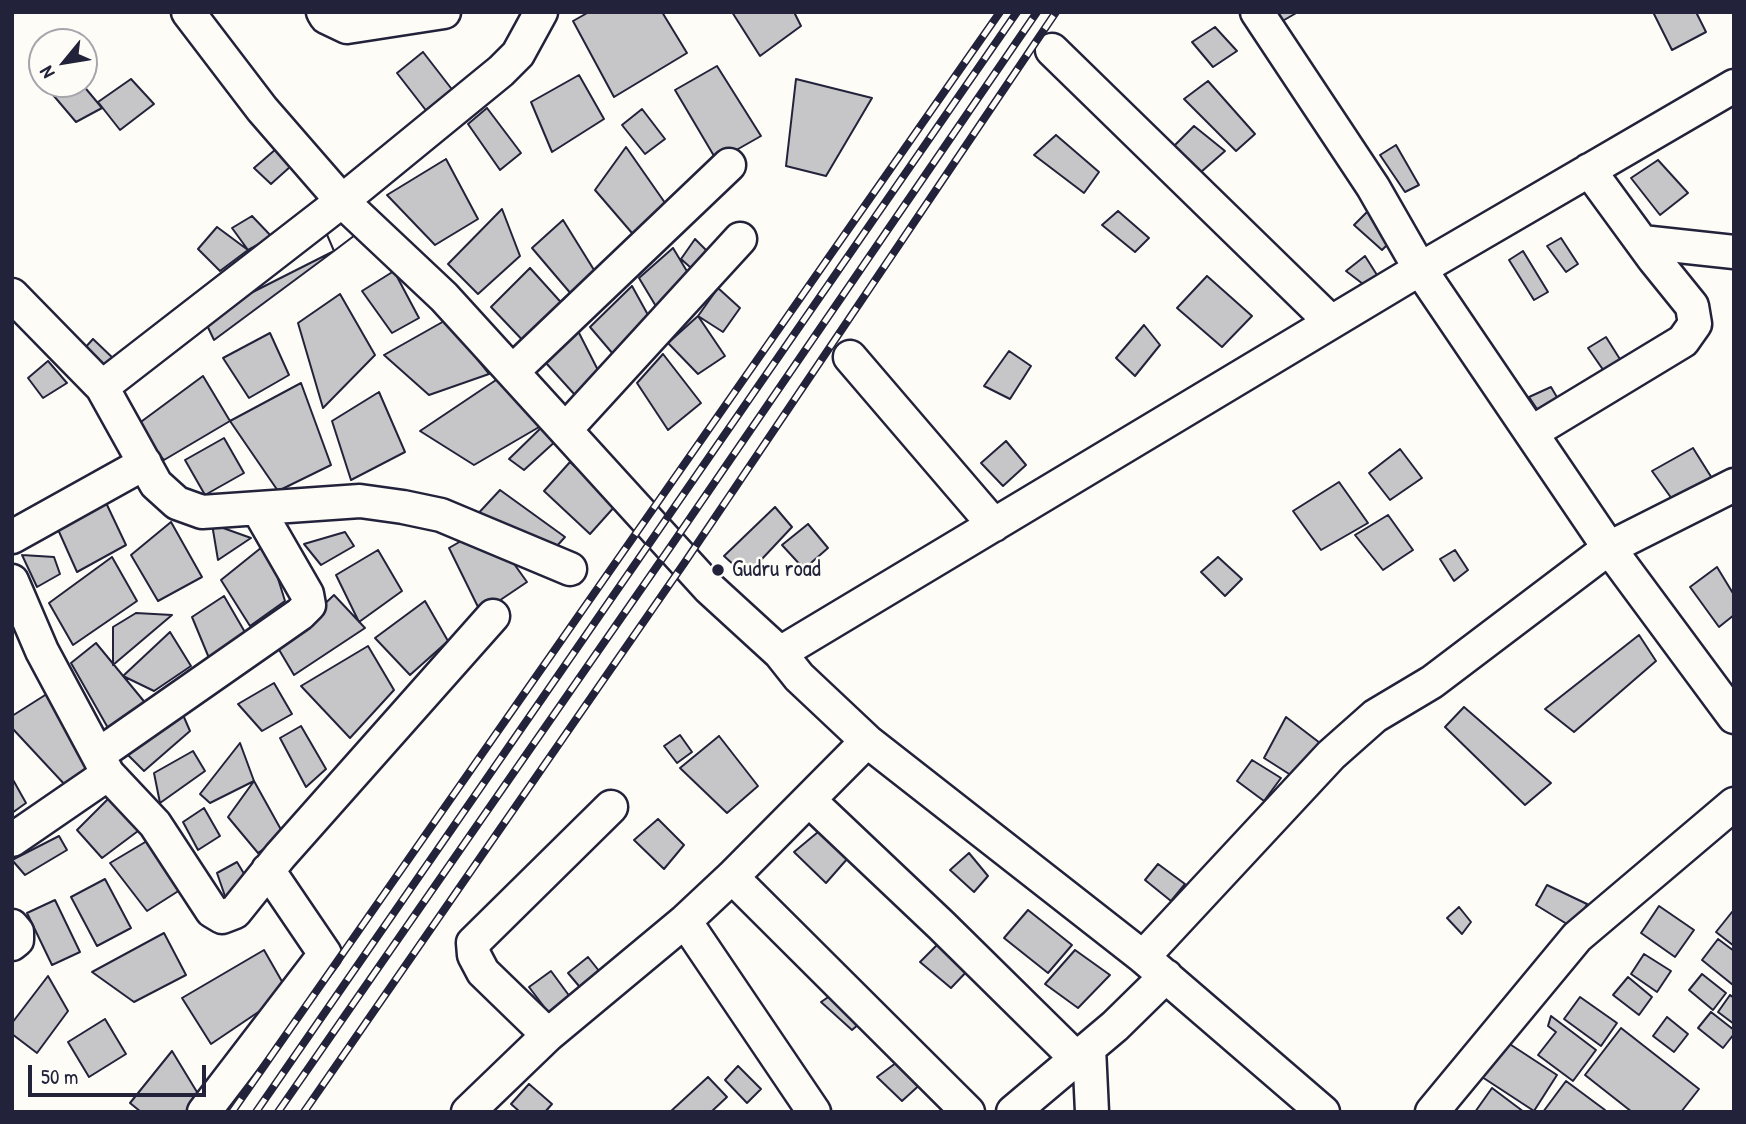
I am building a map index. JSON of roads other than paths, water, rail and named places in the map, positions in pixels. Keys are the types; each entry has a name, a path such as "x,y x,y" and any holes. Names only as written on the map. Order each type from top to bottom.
{"street":[{"path":"188,12 262,108 342,201 444,297 709,589 780,653 799,677 867,741 1155,967 1323,1112"},
{"path":"323,12 326,18 347,27 444,12"},
{"path":"102,387 342,201 501,71 518,54 541,12"},
{"path":"1257,12 1373,187 1420,269 1609,548 1730,705"},
{"path":"1052,50 1331,322"},
{"path":"780,653 1420,269 1734,86"},
{"path":"513,371 729,165"},
{"path":"1531,433 1684,341 1695,324 1692,306 1589,170"},
{"path":"566,429 740,239"},
{"path":"1642,243 1734,252"},
{"path":"12,295 102,387 156,484 177,503 202,512 360,501 403,507 441,515 570,569"},
{"path":"850,357 994,525"},
{"path":"12,537 145,463"},
{"path":"1013,1112 1115,1026 1155,967 1331,755 1375,716 1432,682 1609,548 1734,485"},
{"path":"12,840 103,764 309,605 307,594 258,509"},
{"path":"12,581 42,651 103,764 155,824 212,911 222,917 235,912 268,870 493,616"},
{"path":"468,1112 548,1035 685,921 810,801 867,741"},
{"path":"810,801 1082,1053 1092,1112"},
{"path":"1432,1112 1577,937 1734,804"},
{"path":"548,1035 483,972 474,956 473,943 611,807"},
{"path":"204,1112 325,954 268,870"},
{"path":"732,877 968,1112"},
{"path":"685,921 814,1112"},
{"path":"12,926 17,932 17,940 12,944"}],"railway":[{"path":"232,1112 1000,12"},
{"path":"256,1112 1017,12"},
{"path":"278,1112 1037,12"},
{"path":"304,1112 685,562 1056,12"}],"place":[{"name":"Gudru road","path":"718,570"}]}
